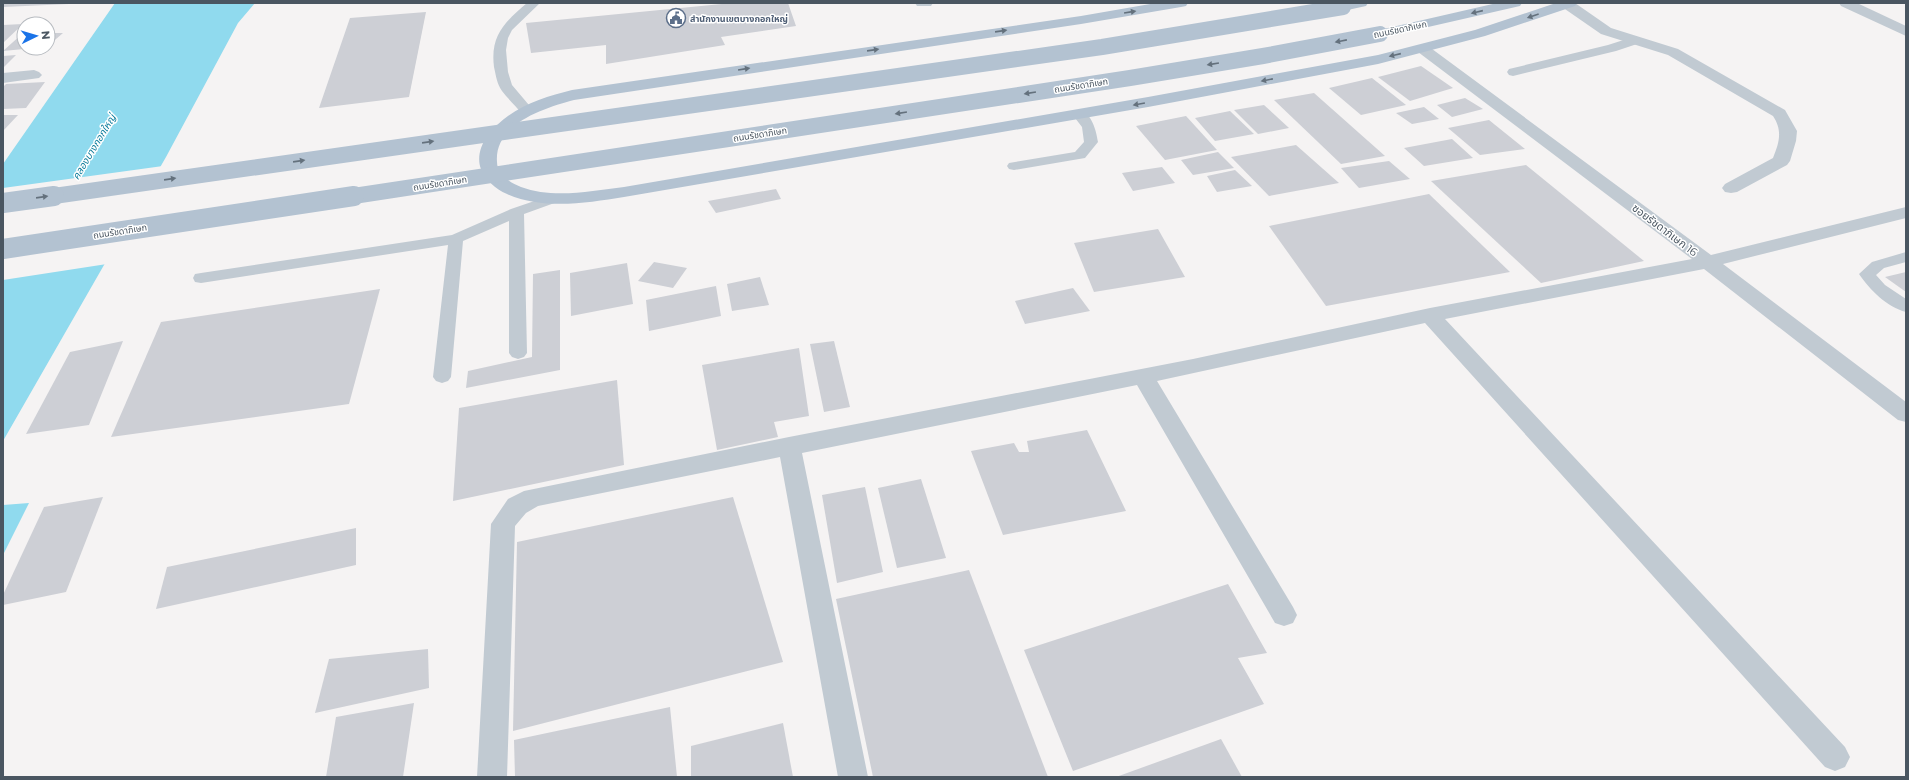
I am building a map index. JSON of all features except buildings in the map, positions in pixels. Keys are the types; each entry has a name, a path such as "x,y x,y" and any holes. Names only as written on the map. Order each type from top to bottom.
{"main road":[{"path":"1181,3 1149,6 572,95 548,101 510,121 497,133 487,153 487,162 490,173 500,183 512,190 527,195 556,198 624,192 1079,114 1371,60 1488,31 1569,4"},
{"path":"3,203 1102,47 1361,3"},
{"name":"ถนนรัชดาภิเษก","path":"3,249 1130,78 1380,34 1515,3"}],"street":[{"path":"922,4 926,3"},
{"path":"1846,3 1906,32"},
{"path":"1569,4 1606,31 1673,52 1779,113 1788,125 1788,140 1781,160 1731,188"},
{"name":"ซอยรัชดาภิเษก 16","path":"1423,48 1708,262 1906,414"},
{"path":"3,78 34,76"},
{"path":"492,777 503,524 517,506 533,498 1143,376 1430,316 1708,262 1906,212"},
{"path":"1430,316 1835,757"},
{"path":"1143,376 1284,615"},
{"path":"789,446 853,777"}],"lane":[{"path":"527,111 507,88 500,65 501,48 502,38 509,27 534,3"},
{"path":"1514,72 1612,48 1636,40"},
{"path":"1014,166 1080,155 1091,142 1089,127 1079,114"},
{"path":"201,278 456,239 516,212 556,198"},
{"path":"516,212 518,353"},
{"path":"442,377 456,239"},
{"path":"1906,258 1878,265 1867,274 1879,289 1906,307"}],"water":[{"name":"คลองบางกอกใหญ่","path":"115,3 255,3 238,23 166,157 3,441 3,164"},
{"path":"29,503 3,555 3,505"}],"pier":[{"path":"163,166 107,264 3,280 3,188"}],"place":[{"name":"สำนักงานเขตบางกอกใหญ่","path":"676,18"}]}
